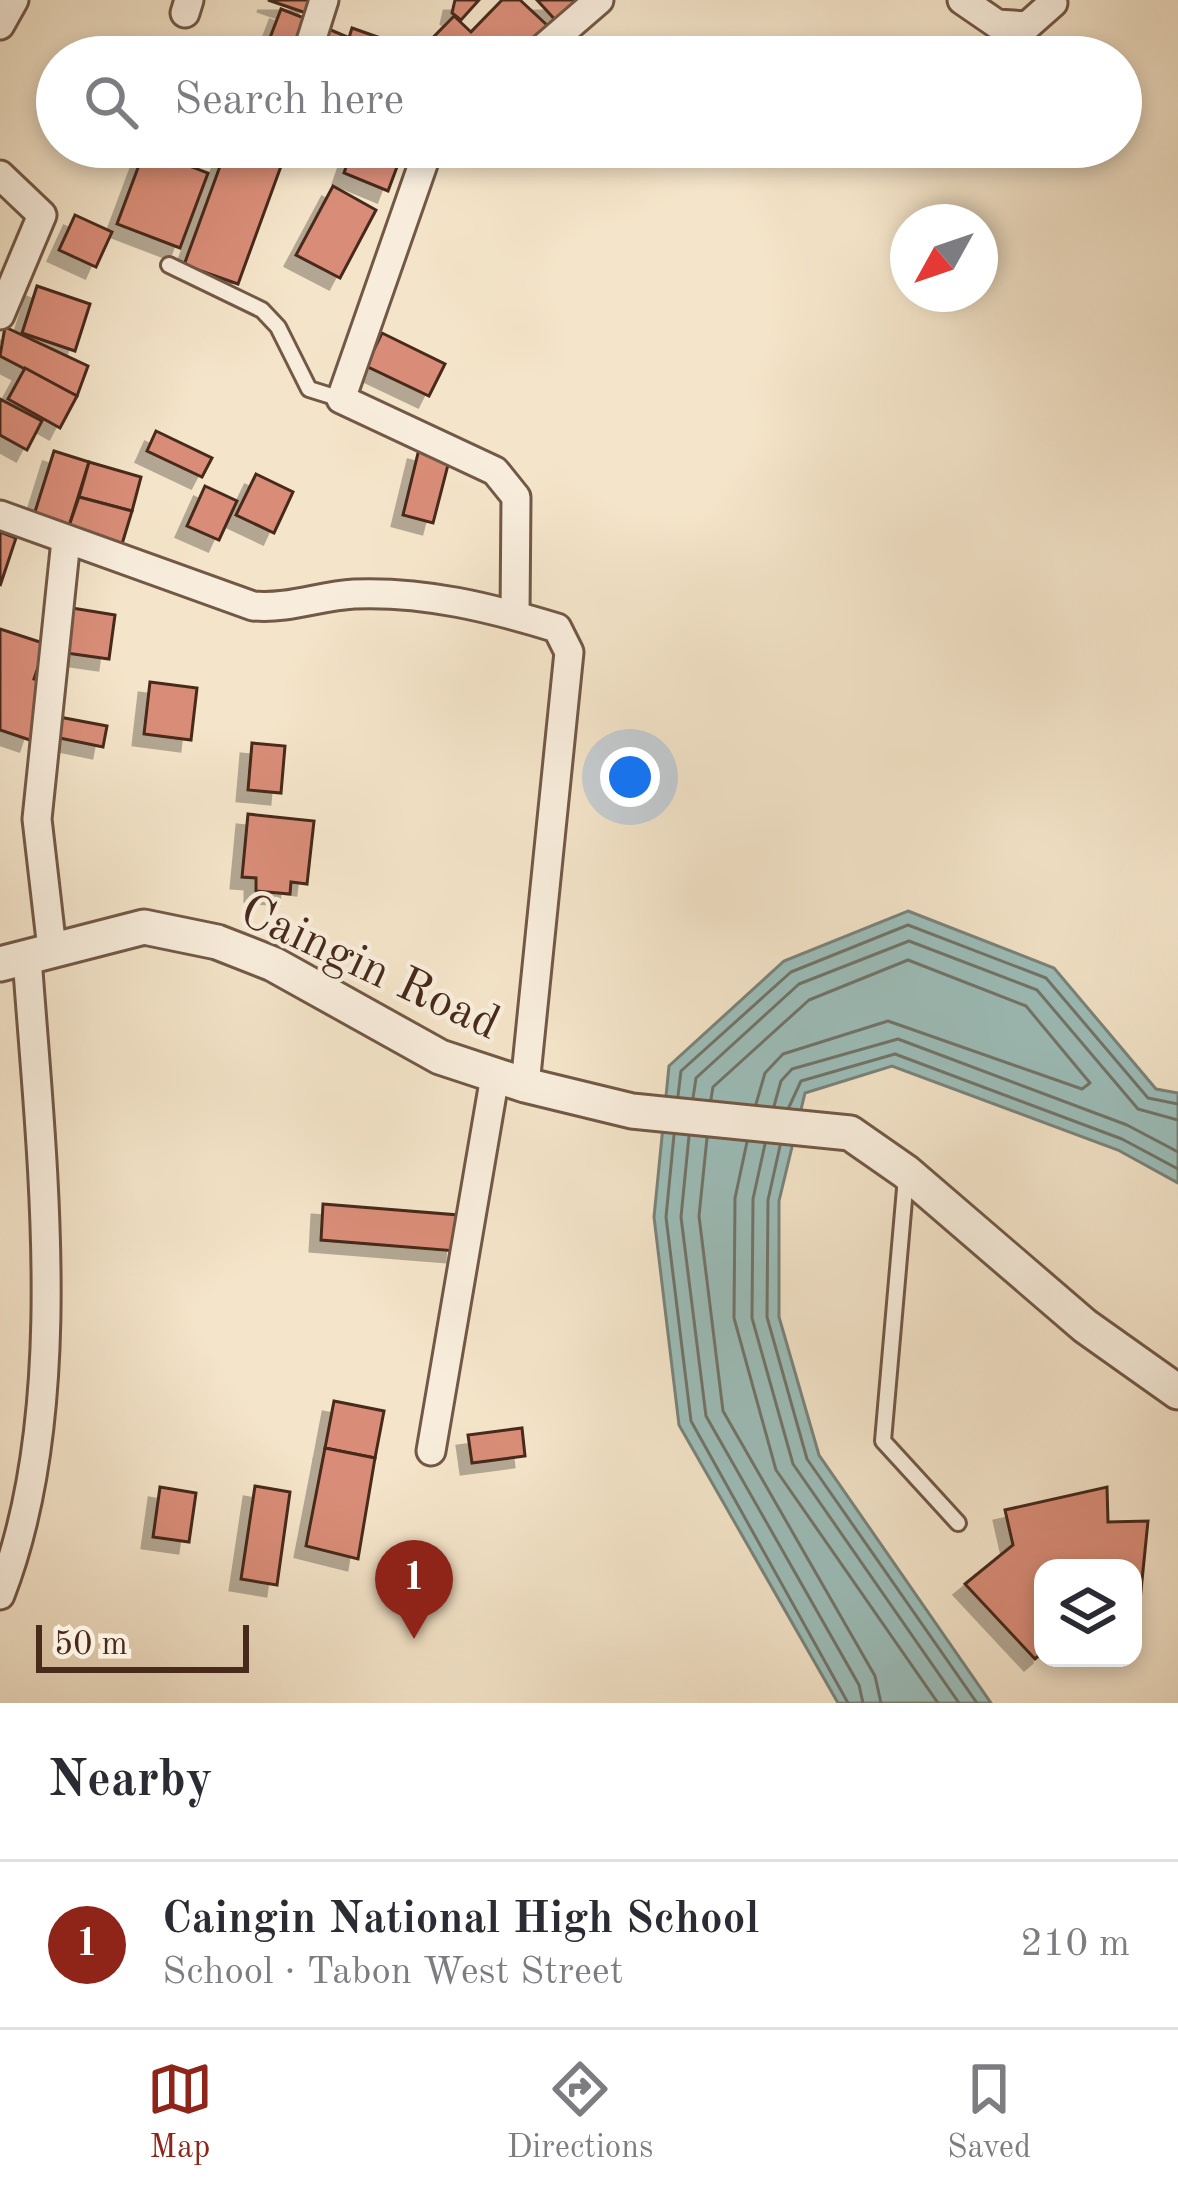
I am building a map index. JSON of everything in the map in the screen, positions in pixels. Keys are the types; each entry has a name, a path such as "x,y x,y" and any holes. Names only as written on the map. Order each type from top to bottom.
{"street":[{"path":"0,25 14,0"},
{"path":"313,36 324,0"},
{"path":"557,36 599,0"},
{"path":"962,0 997,24 1027,26 1053,3"},
{"path":"422,168 341,399 495,472 508,483 516,497 515,615"},
{"path":"0,175 42,214 0,315"},
{"path":"0,515 253,606 286,609 350,594 422,596 557,628 569,652 510,1081 431,1451"},
{"path":"0,1594 17,1550 33,1477 48,1264 27,957 67,540"},
{"name":"Caingin Road","path":"27,957 144,927 217,942 274,964 440,1057 510,1081 632,1111 850,1133 907,1172 1085,1325 1178,1392"}],"lane":[{"path":"169,265 262,310 278,327 309,389 341,399"},
{"path":"907,1172 883,1441 958,1523"}],"water":[{"path":"908,911 1054,968 1156,1089 1178,1093 1178,1183 1118,1150 892,1066 805,1093 779,1201 779,1317 819,1455 991,1703 838,1703 679,1425 654,1217 669,1066 784,961"}],"building":[{"path":"268,0 310,0 306,13"},
{"path":"455,0 479,0 461,20 452,13"},
{"path":"502,0 520,0 548,26 538,36 434,36 454,16 471,32"},
{"path":"537,0 584,0 559,24"},
{"path":"281,9 312,21 307,36 271,36"},
{"path":"352,28 375,36 350,36"},
{"path":"138,168 195,168 208,173 180,248 117,224"},
{"path":"219,168 280,168 238,284 184,265"},
{"path":"346,168 397,168 388,191 344,173"},
{"path":"333,186 376,210 340,278 296,255"},
{"path":"75,215 112,232 96,267 59,250"},
{"path":"37,286 90,304 75,351 22,333"},
{"path":"5,327 88,366 77,396 0,356"},
{"path":"382,333 445,364 429,396 366,366"},
{"path":"25,368 77,396 60,428 8,399"},
{"path":"0,399 42,421 27,450 0,435"},
{"path":"156,431 212,458 202,477 147,451"},
{"path":"419,449 450,457 433,523 403,515"},
{"path":"54,451 89,462 69,526 34,515"},
{"path":"89,462 141,477 132,511 79,497"},
{"path":"256,474 293,492 274,533 236,515"},
{"path":"205,486 237,501 219,540 187,526"},
{"path":"79,497 132,511 122,544 69,526"},
{"path":"0,532 16,538 0,586"},
{"path":"66,607 115,615 109,659 59,652"},
{"path":"0,629 46,644 34,679 49,683 30,740 0,730"},
{"path":"150,682 197,688 191,740 144,734"},
{"path":"54,716 107,726 103,747 50,736"},
{"path":"252,743 285,746 281,793 248,790"},
{"path":"248,814 314,821 307,884 291,882 290,894 256,891 256,878 242,877"},
{"path":"323,1204 458,1215 456,1251 321,1240"},
{"path":"334,1401 384,1411 375,1458 325,1448"},
{"path":"522,1428 525,1456 472,1463 468,1435"},
{"path":"325,1448 375,1458 358,1559 306,1546"},
{"path":"255,1486 290,1492 277,1585 241,1579"},
{"path":"160,1487 196,1493 189,1542 153,1537"},
{"path":"1107,1487 1108,1522 1148,1521 1142,1581 1142,1559 1034,1559 1034,1658 965,1584 1013,1545 1005,1510"}],"place":[{"name":"Caingin National High School","path":"414,1639"}]}
